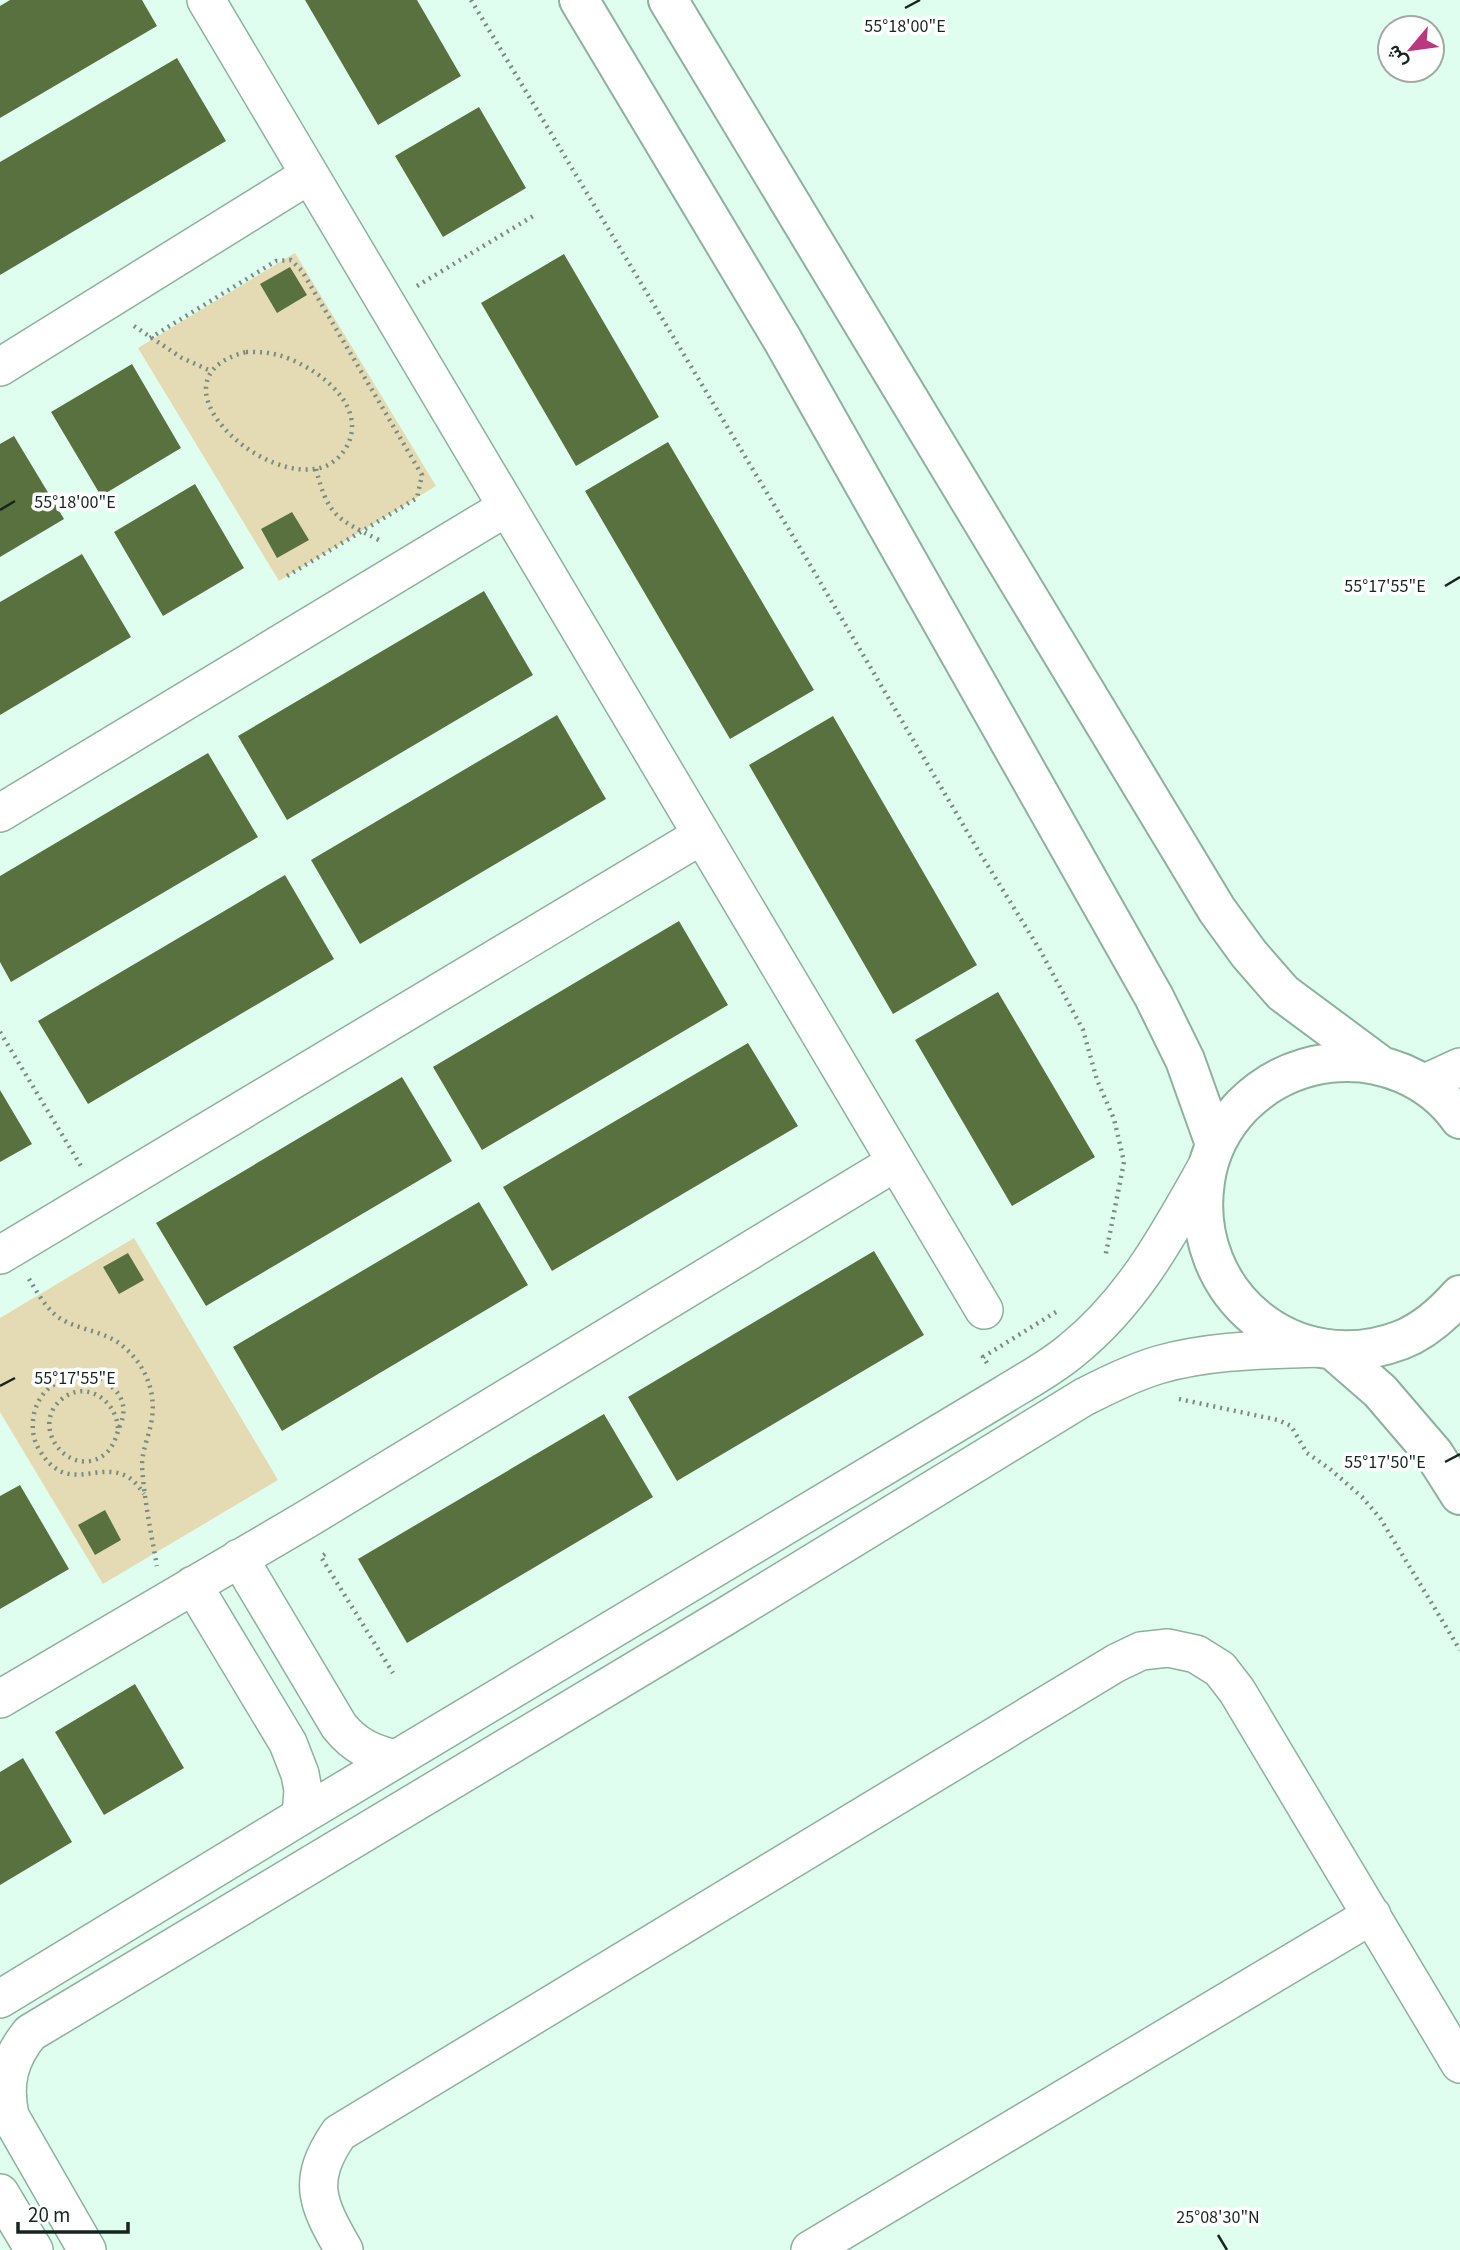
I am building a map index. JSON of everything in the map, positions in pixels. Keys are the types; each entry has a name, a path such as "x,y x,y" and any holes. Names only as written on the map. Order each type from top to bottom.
{"main road":[{"path":"579,0 782,339 1154,997 1185,1060 1211,1155"},
{"path":"668,0 1217,910 1249,954 1283,993 1380,1065"},
{"path":"1460,1119 1451,1107 1423,1084 1380,1065 1347,1061 1314,1065 1283,1075 1256,1093 1233,1116 1211,1155 1202,1205 1207,1245 1223,1282 1248,1312 1281,1335 1326,1349 1370,1349 1404,1339 1434,1321 1460,1295"},
{"path":"1326,1349 1380,1391 1434,1454 1460,1494"}],"street":[{"path":"206,0 984,1310"},
{"path":"0,367 309,175"},
{"path":"0,813 507,507"},
{"path":"0,1255 702,835"},
{"path":"1423,1084 1460,1067"},
{"path":"0,1999 1005,1394 1072,1350 1135,1286 1160,1250 1211,1155"},
{"path":"0,1699 176,1580 239,1558 307,1519 896,1162"},
{"path":"87,2250 10,2116 6,2100 9,2067 17,2049 30,2033 726,1616 1084,1397 1120,1379 1157,1365 1186,1358 1216,1353 1326,1349"},
{"path":"239,1558 339,1726 359,1747 395,1759"},
{"path":"176,1580 288,1743 303,1790 301,1816"},
{"path":"344,2250 320,2202 318,2178 325,2154 338,2133 1141,1651 1168,1648 1196,1654 1220,1669 1237,1691 1460,2064"},
{"path":"810,2250 1372,1914"},
{"path":"0,2193 34,2250"}],"path":[{"path":"471,0 1040,950 1083,1030 1097,1080 1114,1119 1124,1162 1104,1260"},
{"path":"386,305 535,215"},
{"path":"150,338 276,261 283,259 297,264 422,475 417,498 287,576"},
{"path":"107,302 150,338 211,372"},
{"path":"246,352 262,352 296,361 328,383 348,408 352,421 347,447 329,465 308,470 278,464 242,446 219,422 208,401 206,391 211,372 216,364 246,352"},
{"path":"316,469 328,505 343,522 417,559"},
{"path":"0,1032 99,1196"},
{"path":"39,1272 28,1278 50,1310 68,1322 110,1336 136,1359 146,1374 154,1409 142,1462 145,1494 176,1580"},
{"path":"1005,1394 983,1357 1064,1307"},
{"path":"118,1428 112,1406 104,1398 83,1391 72,1393 54,1408 49,1430 52,1441 68,1457 90,1461 101,1457 116,1440 123,1408 119,1398 106,1383 81,1376 68,1377 45,1391 37,1403 33,1418 37,1447 46,1461 59,1470 73,1475 119,1473 136,1483 145,1494"},
{"path":"1170,1397 1278,1420 1291,1426 1307,1453 1362,1497 1381,1518 1460,1650"},
{"path":"307,1519 328,1553 321,1557 393,1673"}],"shaded area":[{"path":"295,253 436,486 279,581 138,348"},
{"path":"134,1238 278,1480 103,1584 0,1412 0,1318"}],"building":[{"path":"10,0 142,0 157,26 0,118 0,6"},
{"path":"305,0 417,0 461,76 378,125"},
{"path":"177,58 226,141 0,275 0,162"},
{"path":"479,107 526,188 443,237 395,156"},
{"path":"564,254 659,417 576,466 481,303"},
{"path":"290,267 307,295 277,313 260,284"},
{"path":"132,364 181,448 101,496 51,412"},
{"path":"14,436 64,519 0,557 0,444"},
{"path":"668,442 814,690 730,739 585,491"},
{"path":"195,484 244,568 163,616 114,532"},
{"path":"292,512 309,540 277,558 261,529"},
{"path":"82,554 131,637 0,715 0,602"},
{"path":"484,591 533,675 287,820 238,736"},
{"path":"557,715 606,799 360,944 311,860"},
{"path":"833,716 977,965 893,1014 749,765"},
{"path":"208,753 258,837 11,982 0,962 0,876"},
{"path":"285,875 334,959 88,1104 38,1021"},
{"path":"679,921 728,1005 482,1150 433,1067"},
{"path":"998,992 1095,1157 1012,1206 915,1040"},
{"path":"748,1043 798,1126 552,1271 503,1187"},
{"path":"402,1077 452,1161 206,1306 156,1223"},
{"path":"0,1090 32,1144 0,1162"},
{"path":"479,1202 528,1285 282,1431 233,1347"},
{"path":"874,1251 924,1335 677,1481 628,1397"},
{"path":"128,1253 144,1280 119,1294 103,1267"},
{"path":"604,1414 653,1497 407,1643 358,1559"},
{"path":"20,1485 69,1569 0,1609 0,1496"},
{"path":"105,1510 121,1540 95,1555 78,1525"},
{"path":"135,1684 184,1768 104,1815 55,1732"},
{"path":"23,1758 72,1842 0,1885 0,1772"}]}
